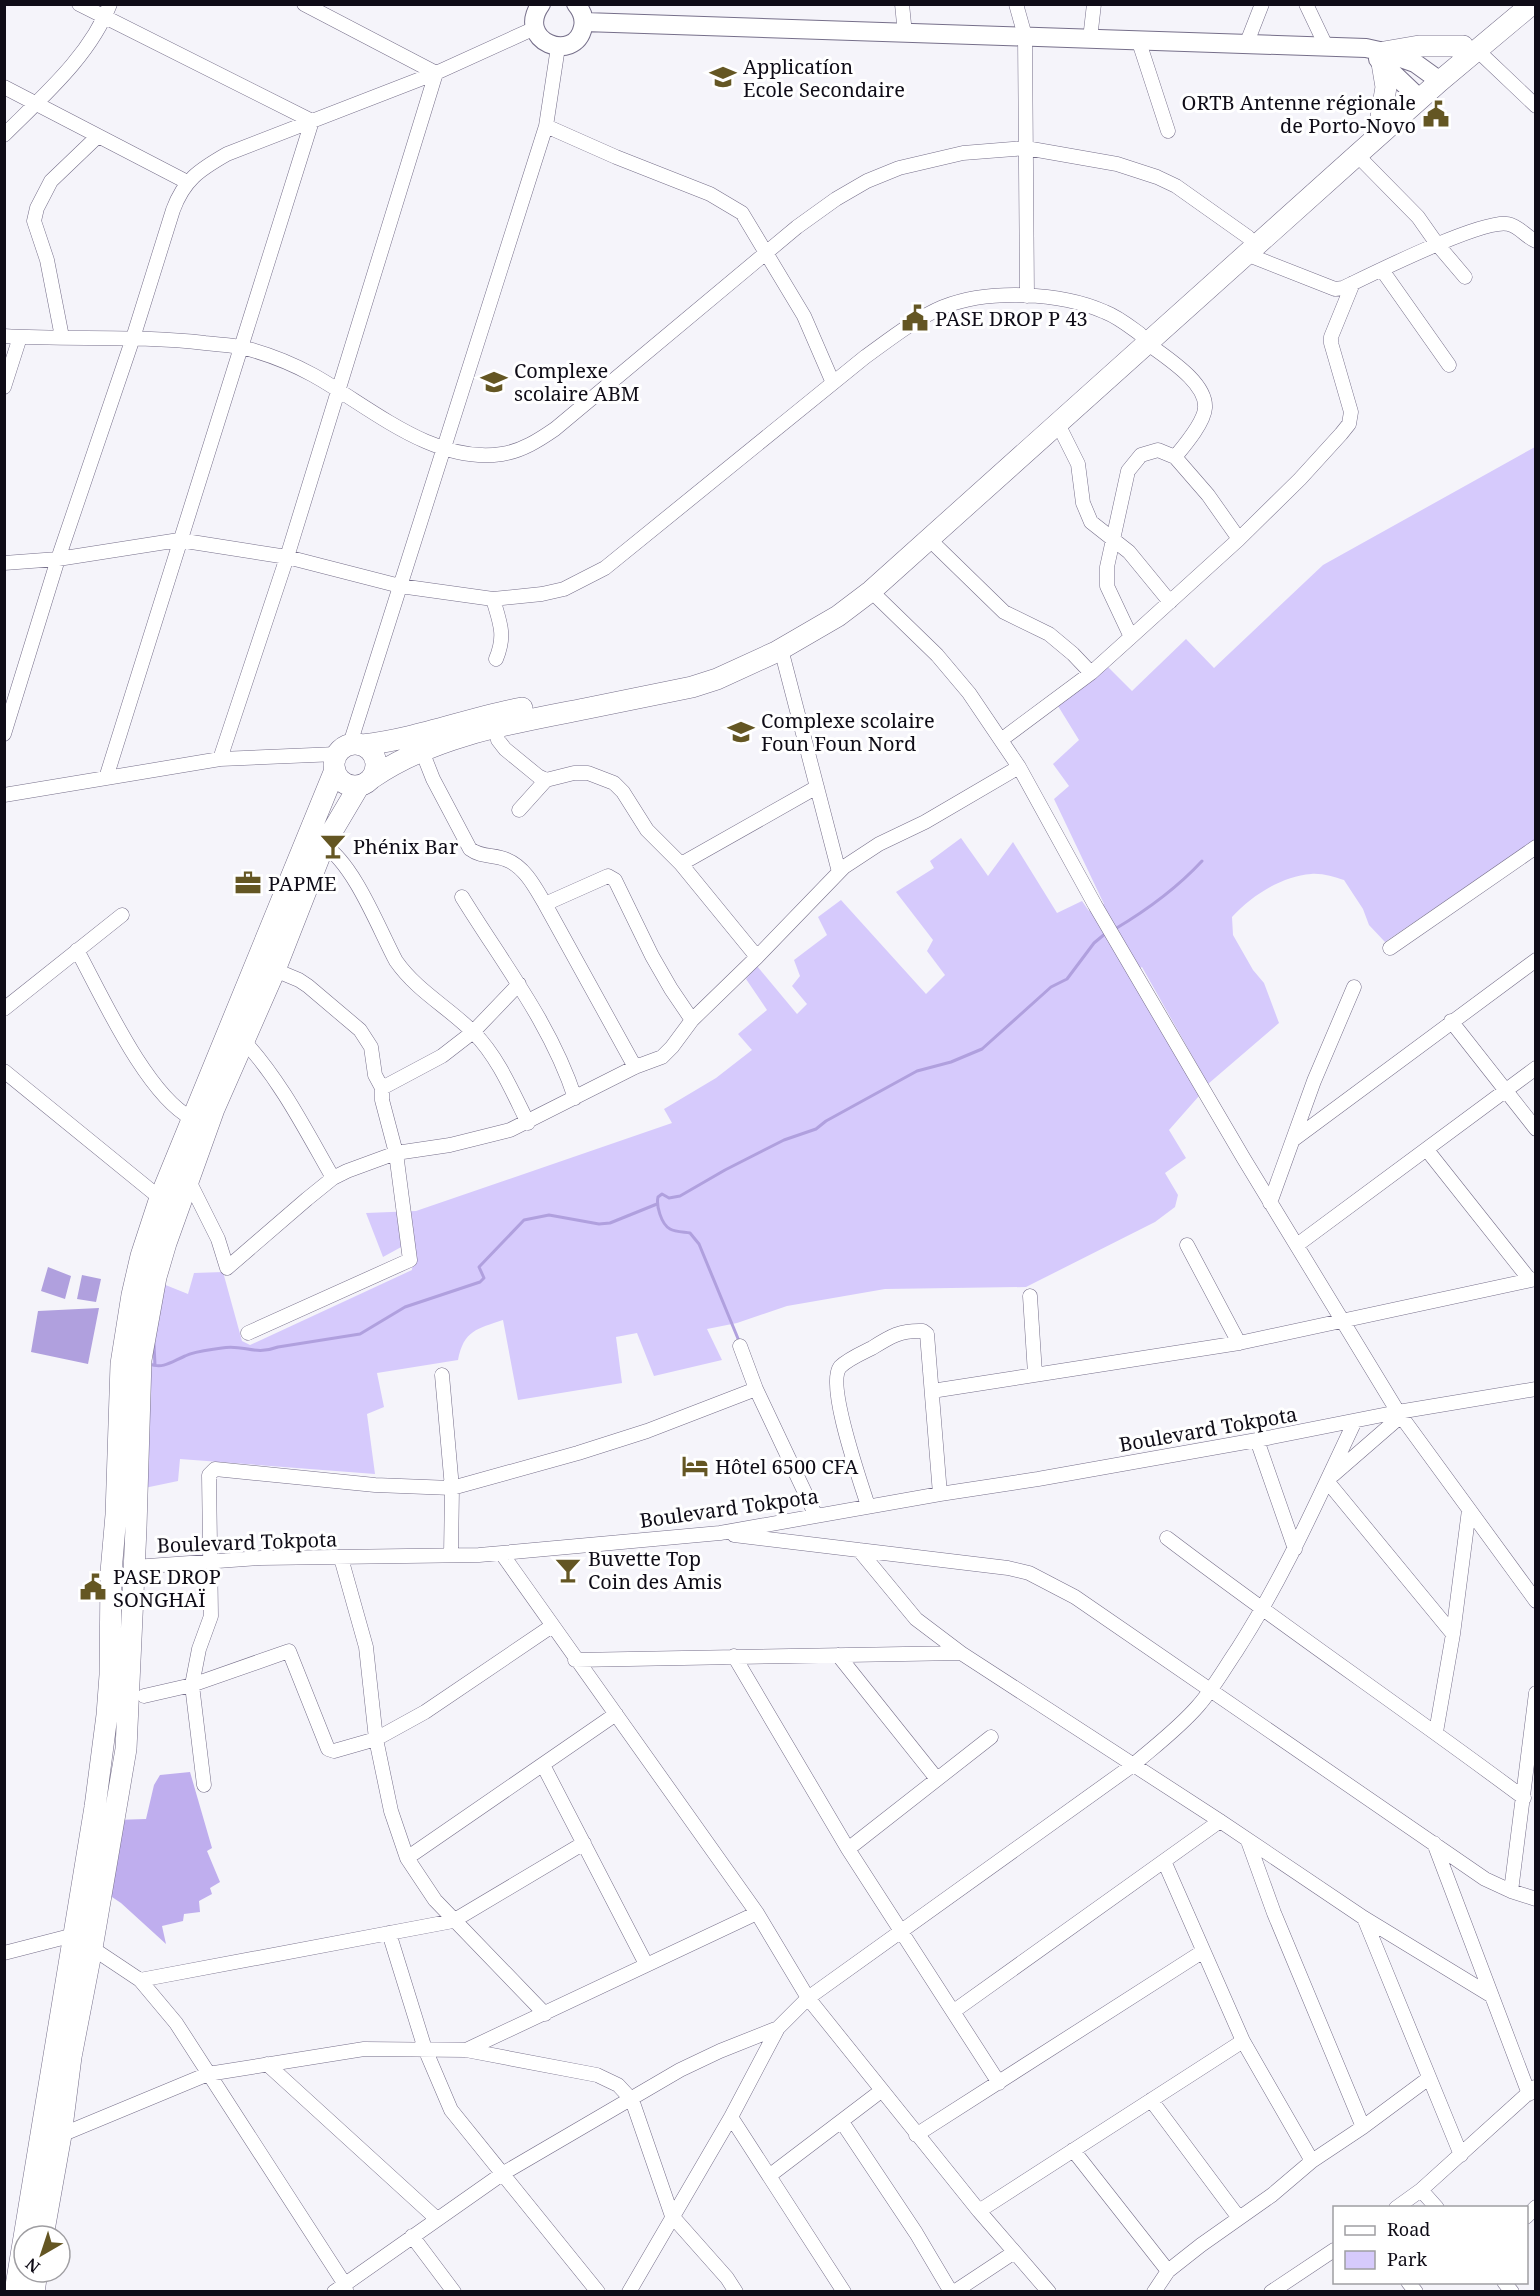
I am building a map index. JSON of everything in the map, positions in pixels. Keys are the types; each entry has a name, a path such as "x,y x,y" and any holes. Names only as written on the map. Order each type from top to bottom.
{"highway":[{"path":"1381,117 1386,87 1377,54 1419,46 1470,48 1514,4"},
{"path":"1247,245 1357,154 1434,77 1532,4"},
{"path":"346,753 406,739 491,714 668,680 705,670 771,642 833,605 921,533 1144,338 1247,245 1381,117 1415,94"},
{"path":"346,753 337,776 347,784 366,782 396,761 422,750 496,728 692,687 717,679 781,649 838,616 871,591 1058,424 1144,338"},
{"path":"45,2224 61,2135 71,2056 126,1749 141,1360 156,1277 214,1109 275,970 324,845 377,766 376,759 368,748 346,753"},
{"path":"28,2224 95,1807 109,1685 111,1572 116,1515 121,1364 132,1295 141,1256 160,1198 191,1118 346,753"}],"main road":[{"path":"541,4 536,12 535,28 541,39 558,47 573,42 579,37 584,22 583,15 576,4"},
{"path":"584,22 667,23 1139,42 1326,46 1377,54 1414,63 1434,77"},
{"path":"1377,54 1415,94"}],"street":[{"path":"79,4 107,11 312,121"},
{"path":"304,4 436,73"},
{"path":"902,4 904,34"},
{"path":"1016,4 1025,36 1028,296"},
{"path":"1090,39 1095,4"},
{"path":"1245,45 1262,4"},
{"path":"1306,4 1326,46"},
{"path":"4,135 76,60 107,11"},
{"path":"4,734 58,560 133,338 172,210 187,182 199,171 227,154 436,73 535,28"},
{"path":"1139,42 1168,131"},
{"path":"4,795 220,759 346,753 546,126 558,47"},
{"path":"1470,48 1532,100"},
{"path":"220,759 287,557 436,73"},
{"path":"4,87 187,182"},
{"path":"106,778 312,121"},
{"path":"546,126 616,157 711,194 742,213 804,316 833,383"},
{"path":"62,337 47,260 34,221 36,208 51,181 98,136"},
{"path":"4,336 133,338 241,347 280,360 311,374 416,438 444,448 494,455 505,454 539,440 569,418 797,228 836,199 867,181 898,168 963,153 1026,148 1118,165 1157,177 1176,186 1261,258 1329,288 1343,288 1437,244 1503,223 1510,224 1536,241"},
{"path":"1357,154 1418,217 1465,277"},
{"path":"1382,270 1449,365"},
{"path":"1001,740 1091,673 1170,602 1300,479 1349,424 1351,412 1331,336 1341,317 1353,284"},
{"path":"1329,288 1341,317"},
{"path":"4,563 58,560 179,540 287,557 400,586 493,599 542,594 564,589 604,568 833,383 905,328 942,308 990,297 1054,297 1106,312 1144,338 1186,374 1198,387 1205,409 1188,441 1175,457"},
{"path":"4,387 20,337"},
{"path":"1058,424 1078,464 1083,503 1091,522 1114,539 1143,566 1170,602"},
{"path":"1131,637 1107,586 1107,567 1128,471 1141,455 1158,450 1175,457 1208,495 1239,539"},
{"path":"930,540 1004,612 1049,634 1091,673"},
{"path":"871,591 937,655 969,693 1019,767 1095,905 1342,1322 1400,1414 1536,1601"},
{"path":"493,599 502,631 502,643 496,659"},
{"path":"781,649 839,872"},
{"path":"496,728 498,740 505,749 546,780"},
{"path":"422,750 433,779 470,849 477,854 507,859 520,868 545,904 634,1067"},
{"path":"188,1179 218,1239 227,1268 333,1178 347,1171 396,1153 480,1138 528,1123 634,1067 662,1056 672,1047 692,1020 839,872 879,844 925,822 1019,767"},
{"path":"519,810 546,780 568,774 588,773 614,783 623,792 647,830 681,864 757,957"},
{"path":"681,864 817,787"},
{"path":"324,845 335,853 349,871 405,974 473,1032 486,1047 508,1083 528,1123"},
{"path":"1390,948 1536,847"},
{"path":"545,904 608,876 615,880 652,956 692,1020"},
{"path":"462,897 519,984 560,1059 575,1098"},
{"path":"4,1008 122,915"},
{"path":"77,951 139,1063 167,1099 191,1118"},
{"path":"1293,1140 1536,960"},
{"path":"248,1333 410,1260 396,1153 382,1100 382,1088 375,1075 371,1047 360,1030 308,986 275,970"},
{"path":"382,1088 428,1065 473,1032 519,984"},
{"path":"1270,1203 1314,1081 1354,987"},
{"path":"1451,1021 1536,1129"},
{"path":"244,1041 258,1056 291,1103 333,1178"},
{"path":"1297,1245 1536,1068"},
{"path":"4,1071 160,1198"},
{"path":"932,1391 1239,1343 1533,1280 1427,1150"},
{"path":"1186,1245 1239,1343"},
{"path":"1030,1296 1035,1374"},
{"path":"868,1506 842,1424 836,1379 839,1368 906,1330 923,1331 927,1334 940,1494"},
{"path":"740,1346 756,1389 816,1516"},
{"path":"442,1375 452,1488 451,1555"},
{"path":"204,1785 192,1685 194,1670 211,1616 209,1475 215,1469 375,1485 452,1488 647,1431 756,1389"},
{"name":"Boulevard Tokpota","path":"134,1567 209,1560 502,1554 720,1533 868,1506 1038,1479 1536,1389"},
{"path":"1327,1481 1400,1414"},
{"path":"629,2292 650,2260 672,2216 731,2117 778,2028 808,1998 1133,1765 1197,1707 1262,1610 1295,1549 1355,1421"},
{"path":"1257,1440 1295,1549"},
{"path":"1327,1481 1453,1634"},
{"path":"1436,1732 1453,1634 1468,1510"},
{"path":"720,1533 952,1560 1008,1568 1029,1574 1075,1597 1485,1879 1536,1899"},
{"path":"1167,1538 1262,1610 1436,1732 1524,1798"},
{"path":"859,1550 916,1618 961,1653 1220,1821 1364,1918 1492,1996"},
{"path":"502,1554 575,1660 757,1913 808,1998 916,2135 1013,2253 1049,2292"},
{"path":"341,1558 366,1647 376,1740 391,1811 407,1858 435,1900 453,1921 545,2014"},
{"path":"144,1696 192,1685 289,1651 328,1749 334,1751 376,1740 425,1712 552,1626"},
{"path":"575,1660 961,1653"},
{"path":"837,1655 937,1779"},
{"path":"734,1656 848,1849 999,2083"},
{"path":"1511,1891 1536,1693"},
{"path":"407,1858 616,1714"},
{"path":"848,1849 991,1737"},
{"path":"543,1765 646,1964"},
{"path":"954,2011 1220,1821"},
{"path":"1248,1841 1274,1913 1363,2127"},
{"path":"1399,2206 1461,2156 1532,2090 1492,1996 1434,1843"},
{"path":"140,1980 453,1921 584,1844"},
{"path":"1164,1861 1243,2041 1312,2162"},
{"path":"466,2050 757,1913"},
{"path":"1364,1918 1461,2156"},
{"path":"389,1933 425,2049 451,2110 598,2292"},
{"path":"4,1953 74,1935"},
{"path":"92,1948 140,1980 176,2023 341,2289 412,2236 502,2174 680,2070 778,2028"},
{"path":"916,2135 1202,1952"},
{"path":"979,2211 1243,2041"},
{"path":"61,2135 208,2074 364,2049 466,2050 597,2075 618,2085 632,2100 672,2216 728,2278 736,2292"},
{"path":"267,2064 437,2219"},
{"path":"1154,2292 1168,2271 1312,2162 1429,2078"},
{"path":"769,2176 881,2091"},
{"path":"1151,2100 1239,2218"},
{"path":"731,2117 844,2292"},
{"path":"842,2122 953,2292 1013,2253"},
{"path":"1073,2150 1168,2271"},
{"path":"1421,2190 1435,2206"},
{"path":"412,2236 454,2292"},
{"path":"1271,2292 1333,2251"}],"green space":[{"path":"1535,447 1535,840 1385,942 1369,925 1363,909 1344,880 1315,874 1300,876 1268,888 1248,902 1232,917 1233,935 1253,970 1264,983 1279,1023 1208,1084 1142,967 1129,973 1199,1096 1169,1130 1186,1158 1165,1173 1178,1195 1175,1207 1155,1222 1026,1287 885,1289 787,1306 737,1323 707,1329 722,1360 654,1376 637,1333 616,1337 622,1383 518,1400 503,1320 473,1332 464,1342 458,1360 377,1373 384,1407 367,1414 375,1474 180,1459 178,1481 135,1490 163,1284 188,1294 194,1273 223,1272 242,1341 250,1345 412,1270 414,1240 383,1257 366,1213 416,1211 672,1123 664,1109 716,1078 752,1050 738,1034 767,1010 746,979 757,966 797,1014 807,1004 792,986 800,976 794,960 827,935 818,917 841,900 926,994 945,975 927,951 933,940 896,892 934,868 930,861 961,838 988,876 1013,842 1057,913 1082,901 1089,911 1104,904 1054,799 1069,786 1053,764 1079,740 1058,706 1108,667 1132,691 1186,639 1214,668 1323,565"}],"shaded area":[{"path":"48,1267 71,1276 65,1299 41,1291"},
{"path":"82,1275 101,1279 96,1302 77,1299"},
{"path":"99,1308 88,1364 31,1352 38,1311"},
{"path":"190,1772 212,1848 207,1851 220,1882 210,1888 212,1894 199,1901 200,1912 184,1914 183,1921 162,1926 166,1944 109,1895 115,1820 146,1819 154,1785 160,1775"}],"waterway":[{"path":"1115,929 1161,898 1202,861"},
{"path":"739,1341 699,1244 690,1233 674,1231 667,1227 660,1214 658,1197 662,1194 669,1198 680,1196 784,1140 816,1129 826,1121 917,1071 951,1062 982,1049 1051,987 1067,979 1094,943 1106,933"},
{"path":"149,1364 163,1365 193,1353 222,1348 262,1350 360,1334 405,1307 480,1282 484,1278 479,1267 524,1220 549,1215 599,1224 610,1223 657,1204"},
{"path":"154,1344 155,1365"}],"place":[{"name":"Applicatíon Ecole Secondaire","path":"723,77"},
{"name":"ORTB Antenne régionale de Porto-Novo","path":"1436,114"},
{"name":"PASE DROP P 43","path":"915,318"},
{"name":"Complexe scolaire ABM","path":"494,382"},
{"name":"Complexe scolaire Foun Foun Nord","path":"741,732"},
{"name":"Phénix Bar","path":"333,846"},
{"name":"PAPME","path":"248,883"},
{"name":"Hôtel 6500 CFA","path":"695,1466"},
{"name":"Buvette Top Coin des Amis","path":"568,1570"},
{"name":"PASE DROP SONGHAÏ","path":"93,1587"}]}
